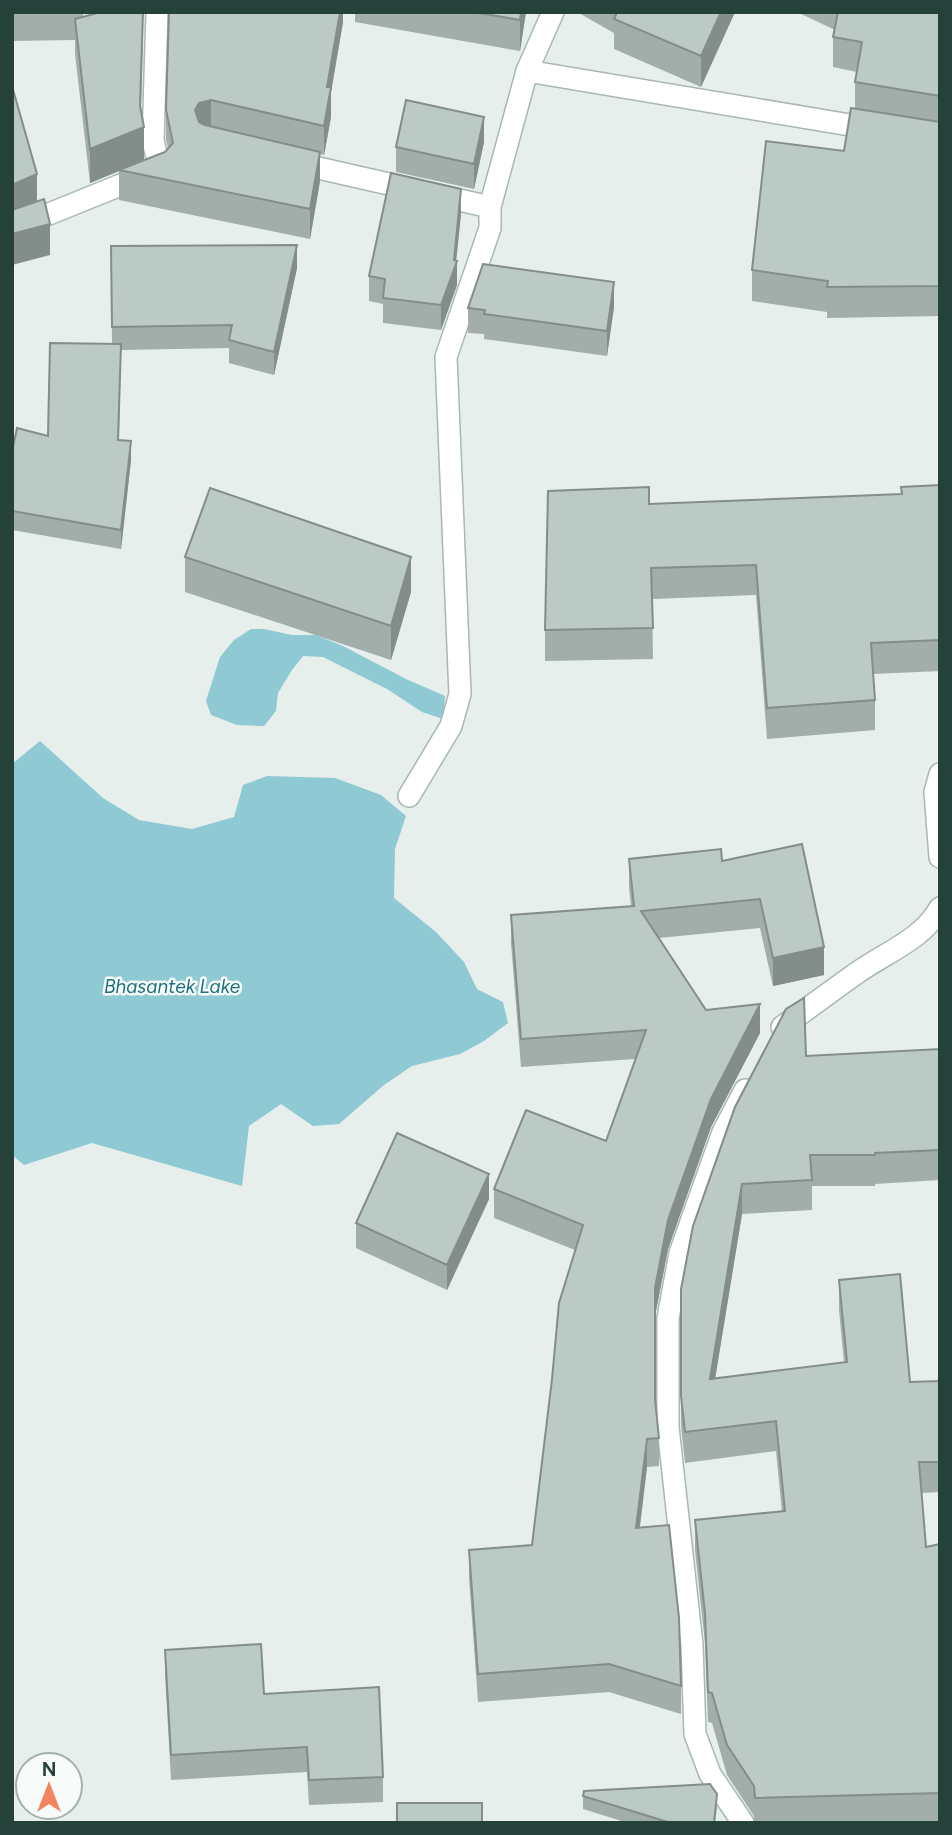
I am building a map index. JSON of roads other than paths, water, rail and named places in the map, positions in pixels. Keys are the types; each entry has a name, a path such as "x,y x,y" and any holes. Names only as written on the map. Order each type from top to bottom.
{"street":[{"path":"12,229 160,169 153,141 157,12"},
{"path":"410,796 451,726 460,694 446,357 490,229 489,207 527,71 553,12"},
{"path":"527,71 898,133"},
{"path":"275,158 489,207"},
{"path":"940,774 935,792 940,857"},
{"path":"770,1042 776,1031 932,922 940,908"},
{"path":"743,1823 710,1774 695,1734 692,1645 668,1427 668,1318 684,1241 723,1132 752,1076"}],"water":[{"path":"251,629 292,635 316,635 343,646 445,696 443,719 422,712 387,689 323,657 303,656 278,693 276,711 264,726 237,725 211,715 206,701 220,657 234,640"},
{"name":"Bhasantek Lake","path":"40,741 103,798 139,820 192,829 234,817 243,785 267,776 335,778 381,795 406,816 395,849 394,898 436,932 464,962 477,989 503,1002 508,1023 484,1041 460,1054 412,1066 384,1085 339,1124 313,1126 281,1104 249,1126 242,1186 92,1143 24,1165 12,1155 12,764"}]}
